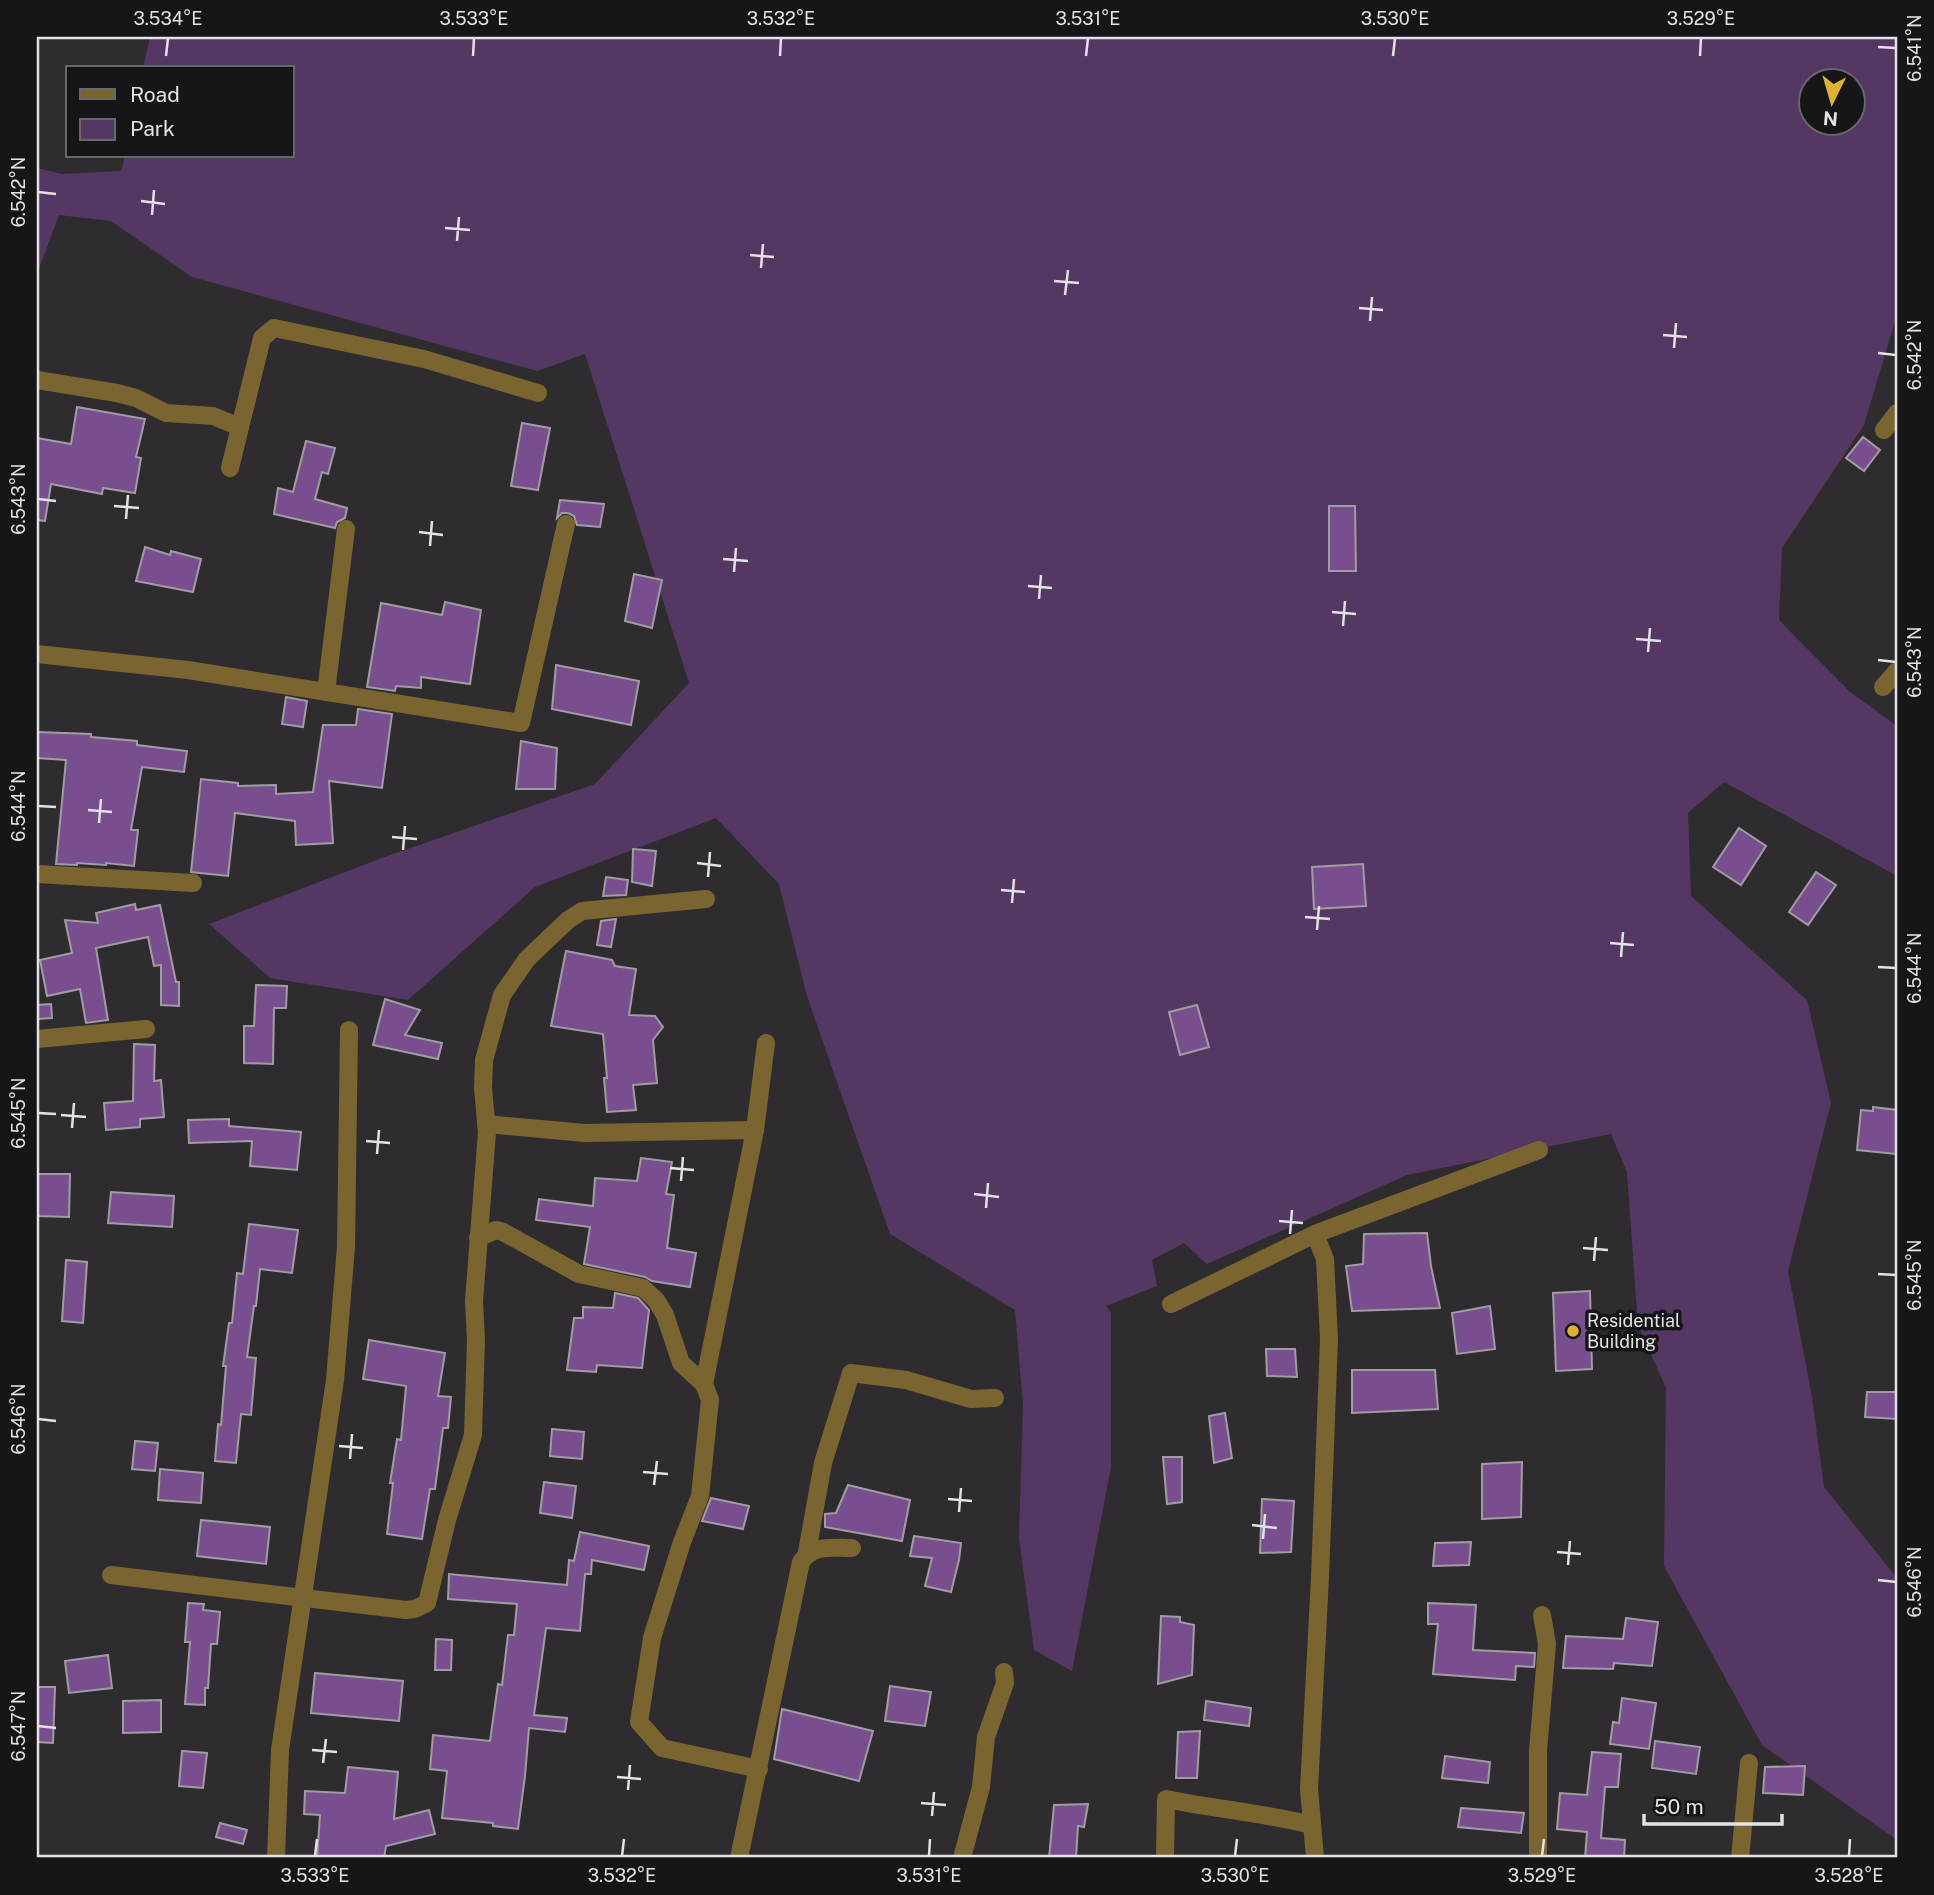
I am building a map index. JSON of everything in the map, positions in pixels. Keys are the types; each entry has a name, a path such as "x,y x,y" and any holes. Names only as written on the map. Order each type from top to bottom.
{"street":[{"path":"230,468 262,338 274,328 424,359 538,393"},
{"path":"37,380 117,393 136,398 166,412 213,416 240,427"},
{"path":"1884,430 1897,413"},
{"path":"37,654 188,670 521,723 566,524"},
{"path":"326,692 346,528"},
{"path":"1883,687 1897,671"},
{"path":"37,874 193,883"},
{"path":"111,1575 406,1610 427,1603 447,1520 473,1435 476,1339 474,1301 486,1124 484,1060 502,995 527,959 568,920 582,911 706,899"},
{"path":"37,1039 146,1029"},
{"path":"276,1858 280,1750 335,1380 345,1261 349,1030"},
{"path":"758,1769 662,1748 639,1722 652,1638 682,1542 700,1496 710,1401 705,1384 755,1130 766,1043"},
{"path":"486,1124 585,1133 755,1130"},
{"path":"1171,1304 1315,1234 1539,1150"},
{"path":"478,1238 496,1230 503,1232 579,1274 643,1287 656,1300 665,1315 681,1363 705,1384"},
{"path":"1315,1234 1325,1259 1329,1339 1309,1789 1315,1858"},
{"path":"739,1858 796,1578 807,1552 823,1463 851,1373 906,1380 971,1399 995,1398"},
{"path":"807,1552 819,1548 852,1548"},
{"path":"1538,1858 1538,1751 1547,1644 1542,1615"},
{"path":"962,1858 981,1787 986,1737 1005,1683 1004,1672"},
{"path":"1740,1858 1749,1763"},
{"path":"1165,1858 1166,1800 1219,1810 1274,1815 1312,1825"}],"green space":[{"path":"150,37 1897,37 1897,314 1864,425 1782,548 1779,620 1849,691 1897,726 1897,876 1724,782 1688,813 1691,896 1807,1000 1831,1103 1788,1271 1812,1397 1824,1487 1897,1578 1897,1840 1762,1745 1664,1566 1666,1388 1638,1325 1627,1172 1611,1134 1407,1175 1207,1264 1184,1243 1152,1260 1157,1286 1106,1306 1111,1313 1111,1467 1072,1671 1034,1650 1019,1538 1023,1405 1015,1310 890,1234 807,996 779,884 716,818 535,887 408,1000 270,978 209,924 390,855 595,784 689,683 585,354 537,371 192,277 111,221 59,215 37,274 37,168 62,174 121,171 124,158 294,158 294,66 143,66"}],"building":[{"path":"77,407 145,419 136,457 141,458 135,493 103,488 102,494 51,484 45,521 37,520 37,438 71,444"},
{"path":"522,423 550,428 538,490 511,486"},
{"path":"1863,437 1880,450 1864,471 1846,458"},
{"path":"306,441 335,448 328,474 322,472 315,499 347,508 345,518 337,522 335,528 274,514 278,488 293,492"},
{"path":"560,500 604,504 600,527 577,525 574,516 568,513 562,513 557,518"},
{"path":"1329,506 1355,506 1356,571 1329,571"},
{"path":"145,547 170,555 171,551 201,559 193,592 136,581"},
{"path":"634,574 662,580 652,628 625,621"},
{"path":"445,602 481,610 470,684 421,677 421,688 396,686 395,691 367,687 381,603 442,615"},
{"path":"556,665 639,681 631,725 552,709"},
{"path":"286,697 307,701 303,727 282,724"},
{"path":"358,709 392,714 382,788 329,781 333,843 296,845 295,821 235,813 228,876 191,872 201,779 238,783 238,786 276,785 276,794 313,792 323,725 356,725"},
{"path":"37,732 91,734 91,737 137,741 137,745 187,751 184,772 142,767 131,830 138,830 134,866 106,863 56,864 66,760 37,758"},
{"path":"521,741 557,748 555,789 516,789"},
{"path":"1739,828 1766,846 1741,885 1713,867"},
{"path":"633,849 656,851 652,886 632,882"},
{"path":"1363,864 1366,906 1314,909 1312,867"},
{"path":"1816,872 1836,885 1808,925 1789,912"},
{"path":"606,877 628,880 626,895 603,896"},
{"path":"135,904 136,910 160,905 176,982 179,982 179,1006 161,1005 161,965 154,966 148,937 96,948 108,1020 86,1023 80,989 47,996 40,960 72,953 65,920 98,923 96,913"},
{"path":"616,919 611,947 597,945 601,921"},
{"path":"566,951 612,960 615,966 636,969 629,1015 655,1016 663,1027 653,1040 657,1083 633,1085 636,1110 607,1112 603,1034 551,1026"},
{"path":"256,985 287,986 286,1008 274,1008 273,1064 244,1063 244,1026 254,1026"},
{"path":"385,999 420,1010 405,1035 442,1043 438,1059 373,1045"},
{"path":"51,1004 52,1018 37,1019 37,1005"},
{"path":"1197,1005 1209,1047 1180,1055 1169,1012"},
{"path":"134,1044 155,1045 154,1081 161,1080 164,1117 140,1119 140,1127 106,1130 104,1103 133,1101"},
{"path":"1873,1107 1897,1110 1896,1154 1857,1150 1861,1110 1873,1111"},
{"path":"229,1119 229,1126 301,1132 297,1170 250,1166 252,1141 189,1143 188,1120"},
{"path":"641,1158 672,1162 666,1194 674,1195 667,1248 696,1253 690,1287 652,1281 645,1277 584,1264 590,1227 536,1220 539,1199 593,1206 595,1178 637,1181"},
{"path":"37,1174 70,1174 69,1217 37,1216"},
{"path":"111,1192 174,1196 172,1227 108,1223"},
{"path":"249,1224 298,1230 292,1273 260,1269 247,1357 256,1358 251,1415 241,1414 236,1463 215,1461 218,1424 221,1425 226,1366 223,1366 229,1323 232,1323 237,1273 243,1274"},
{"path":"1427,1233 1440,1308 1352,1311 1346,1266 1363,1264 1364,1234"},
{"path":"66,1260 87,1262 83,1323 62,1321"},
{"name":"Residential Building","path":"1590,1291 1592,1369 1556,1371 1553,1293"},
{"path":"615,1293 638,1298 649,1310 642,1368 597,1365 596,1372 567,1370 574,1318 583,1318 583,1307 613,1308"},
{"path":"1490,1306 1495,1349 1457,1354 1452,1313"},
{"path":"369,1340 445,1353 438,1396 451,1397 448,1428 443,1428 435,1489 430,1489 422,1539 387,1534 393,1483 390,1483 397,1439 401,1440 406,1386 363,1379"},
{"path":"1266,1349 1295,1349 1297,1377 1267,1376"},
{"path":"1352,1370 1435,1370 1438,1409 1352,1413"},
{"path":"1867,1392 1897,1392 1897,1419 1865,1417"},
{"path":"1225,1413 1232,1458 1214,1463 1209,1416"},
{"path":"552,1429 584,1432 582,1459 550,1456"},
{"path":"135,1441 158,1443 155,1471 132,1469"},
{"path":"1163,1457 1182,1457 1182,1502 1167,1504"},
{"path":"1522,1462 1521,1517 1482,1519 1482,1464"},
{"path":"160,1469 203,1473 201,1503 158,1500"},
{"path":"544,1482 576,1486 572,1518 540,1513"},
{"path":"848,1485 910,1500 902,1541 825,1527 825,1514 836,1513"},
{"path":"711,1498 749,1506 743,1529 702,1521"},
{"path":"1262,1499 1294,1501 1291,1552 1260,1553"},
{"path":"201,1520 270,1527 266,1564 197,1556"},
{"path":"580,1532 649,1546 644,1570 592,1560 591,1574 585,1574 580,1631 546,1628 534,1715 567,1718 565,1732 529,1728 518,1829 493,1826 493,1823 442,1818 447,1771 430,1769 433,1735 490,1741 498,1684 502,1685 508,1635 514,1635 517,1604 448,1599 449,1574 567,1585 569,1560 574,1561"},
{"path":"914,1536 961,1543 951,1592 925,1586 932,1558 910,1556"},
{"path":"1471,1542 1469,1565 1433,1566 1435,1543"},
{"path":"188,1603 204,1604 203,1610 220,1612 217,1644 211,1644 205,1705 185,1704 190,1642 185,1642"},
{"path":"1428,1603 1476,1605 1473,1650 1535,1653 1534,1667 1516,1666 1515,1680 1433,1674 1438,1624 1428,1624"},
{"path":"1161,1616 1180,1617 1180,1622 1194,1625 1192,1675 1158,1684"},
{"path":"1626,1618 1658,1622 1652,1666 1614,1663 1613,1669 1563,1668 1566,1636 1623,1639"},
{"path":"436,1639 452,1640 451,1670 435,1670"},
{"path":"108,1655 112,1688 69,1693 65,1661"},
{"path":"315,1673 403,1681 399,1721 311,1713"},
{"path":"890,1686 931,1692 925,1726 885,1721"},
{"path":"37,1687 55,1687 53,1743 37,1742"},
{"path":"1622,1698 1656,1703 1649,1749 1610,1744 1613,1722 1619,1723"},
{"path":"161,1700 161,1732 123,1733 123,1701"},
{"path":"1206,1701 1251,1708 1249,1726 1204,1720"},
{"path":"782,1709 873,1731 859,1781 774,1759"},
{"path":"1200,1731 1197,1778 1176,1778 1178,1732"},
{"path":"1655,1741 1700,1747 1696,1774 1652,1768"},
{"path":"182,1751 207,1753 203,1788 179,1786"},
{"path":"1592,1752 1621,1754 1618,1787 1605,1787 1601,1838 1625,1840 1624,1858 1585,1858 1587,1832 1557,1829 1560,1793 1587,1795"},
{"path":"1445,1756 1490,1762 1488,1783 1442,1778"},
{"path":"1805,1766 1803,1795 1763,1793 1765,1767"},
{"path":"348,1767 398,1772 394,1819 429,1810 435,1834 386,1846 384,1858 317,1858 320,1815 304,1814 305,1791 345,1793"},
{"path":"1088,1804 1084,1827 1078,1826 1076,1858 1049,1858 1054,1805"},
{"path":"1461,1808 1524,1813 1521,1833 1458,1827"},
{"path":"220,1823 247,1830 243,1844 216,1837"}],"place":[{"name":"Residential Building","path":"1573,1331"}]}
